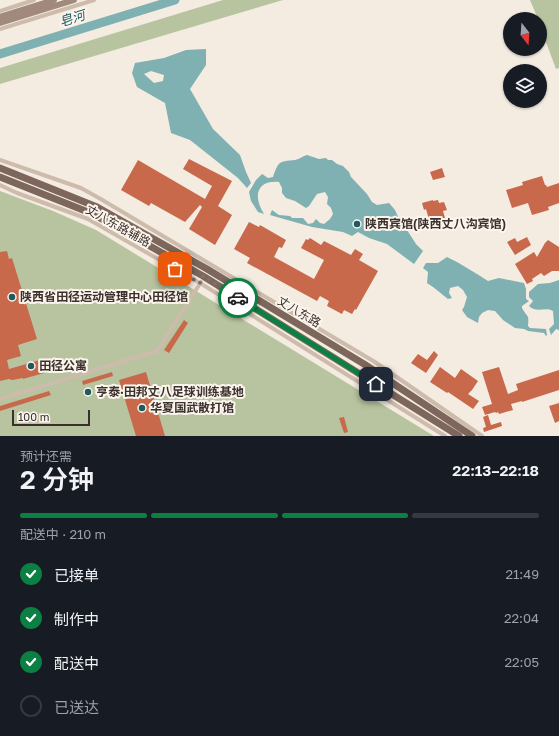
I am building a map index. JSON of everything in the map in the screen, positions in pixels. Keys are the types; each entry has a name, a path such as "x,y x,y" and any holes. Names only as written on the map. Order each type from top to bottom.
{"main road":[{"path":"0,17 54,0"},
{"path":"0,23 74,0"},
{"name":"丈八东路","path":"0,168 98,207 208,269 364,364 472,436"},
{"name":"丈八东路","path":"0,177 93,214 457,435"}],"street":[{"path":"0,10 34,0"},
{"path":"0,29 94,0"},
{"path":"0,160 81,188 99,198 375,362 482,436"},
{"name":"丈八东路辅路","path":"0,185 88,219 202,280 445,436"},
{"path":"0,399 157,352 208,269"}],"green space":[{"path":"223,0 283,0 0,84 0,68"},
{"path":"530,0 559,0 559,68 556,69 547,45 547,12 535,12"},
{"path":"0,191 53,211 96,230 434,436 0,436"}],"water":[{"path":"206,49 206,65 190,89 213,129 240,155 251,183 247,188 238,178 190,140 171,133 165,103 137,87 132,73 135,63 164,58 186,50","holes":["151,71 164,75 163,81 154,83 144,74"]},
{"path":"307,155 319,159 326,158 343,166 372,202 377,205 389,203 416,244 423,251 414,264 387,244 369,238 358,232 352,236 343,232 312,227 270,215 272,210 279,215 290,216 292,218 303,218 308,224 313,223 316,219 320,223 324,224 333,214 331,208 327,204 328,197 325,192 317,194 306,208 295,201 286,198 282,193 282,188 279,182 271,182 261,187 259,191 258,202 264,214 258,212 251,201 249,192 256,180 262,174 268,178 273,177 280,163 297,160"},
{"path":"447,257 488,281 499,278 524,283 526,289 526,299 529,301 522,306 522,308 528,317 528,326 530,328 546,329 547,335 546,336 544,333 515,328 503,320 495,311 488,310 482,313 479,317 478,323 467,317 462,310 467,297 463,290 458,286 450,288 449,293 452,298 448,299 427,283 428,272 423,268 426,263 438,263"},
{"path":"559,280 559,330 556,329 551,335 549,329 554,324 553,311 547,309 538,310 529,306 533,301 529,297 529,292 538,284 550,283"}],"building":[{"path":"189,159 232,181 218,206 232,215 215,245 189,229 202,207 200,205 185,222 151,203 149,206 121,190 138,160 205,199 212,186 183,169"},
{"path":"442,168 445,177 433,180 430,172"},
{"path":"542,176 547,187 559,183 559,203 548,207 549,210 532,215 528,203 512,208 506,190 523,185 522,182"},
{"path":"438,200 439,203 444,202 447,210 443,211 445,218 430,223 426,209 424,210 422,203"},
{"path":"249,222 259,227 260,225 286,240 282,248 279,247 274,257 314,279 324,260 301,248 306,239 308,240 310,238 321,245 324,241 351,255 355,249 363,254 359,260 378,271 356,310 355,309 352,314 344,310 342,314 327,306 329,301 320,296 317,301 247,263 250,258 234,249"},
{"path":"527,237 531,245 515,255 507,242 515,238 517,242"},
{"path":"548,240 559,247 559,271 552,271 544,276 541,273 532,279 533,281 527,284 515,264 534,252 537,257"},
{"name":"陕西省田径运动管理中心田径馆","path":"7,251 9,259 12,258 37,339 18,345 21,356 7,360 9,369 40,360 44,373 23,379 9,379 0,381 0,252"},
{"path":"184,320 188,323 169,353 164,350"},
{"path":"434,351 438,355 426,373 411,363 418,354 427,360"},
{"path":"440,367 455,378 461,369 478,381 468,394 479,401 473,409 430,382"},
{"path":"499,367 508,394 518,390 516,384 559,370 559,390 511,404 513,410 499,414 498,412 495,412 485,415 482,407 492,404 482,372"},
{"path":"112,372 113,376 83,385 82,381"},
{"name":"华夏国武散打馆","path":"146,372 165,436 136,436 119,380"},
{"path":"49,391 51,395 0,411 0,406"},
{"path":"559,403 559,421 555,423 549,406"},
{"path":"488,415 491,425 501,422 502,426 484,432 483,428 486,427 483,417"},
{"path":"344,417 348,432 344,433 339,418"}],"waterway":[{"name":"皂河","path":"0,54 175,0"}],"way so far":[{"path":"175,269 200,283 203,276 238,298"}],"place":[{"name":"陕西宾馆(陕西丈八沟宾馆)","path":"357,224"},
{"name":"陕西省田径运动管理中心田径馆","path":"12,297"},
{"name":"田径公寓","path":"31,366"},
{"name":"亨泰·田邦丈八足球训练基地","path":"88,392"},
{"name":"华夏国武散打馆","path":"142,408"}],"route":[{"path":"238,298 376,384"}]}
